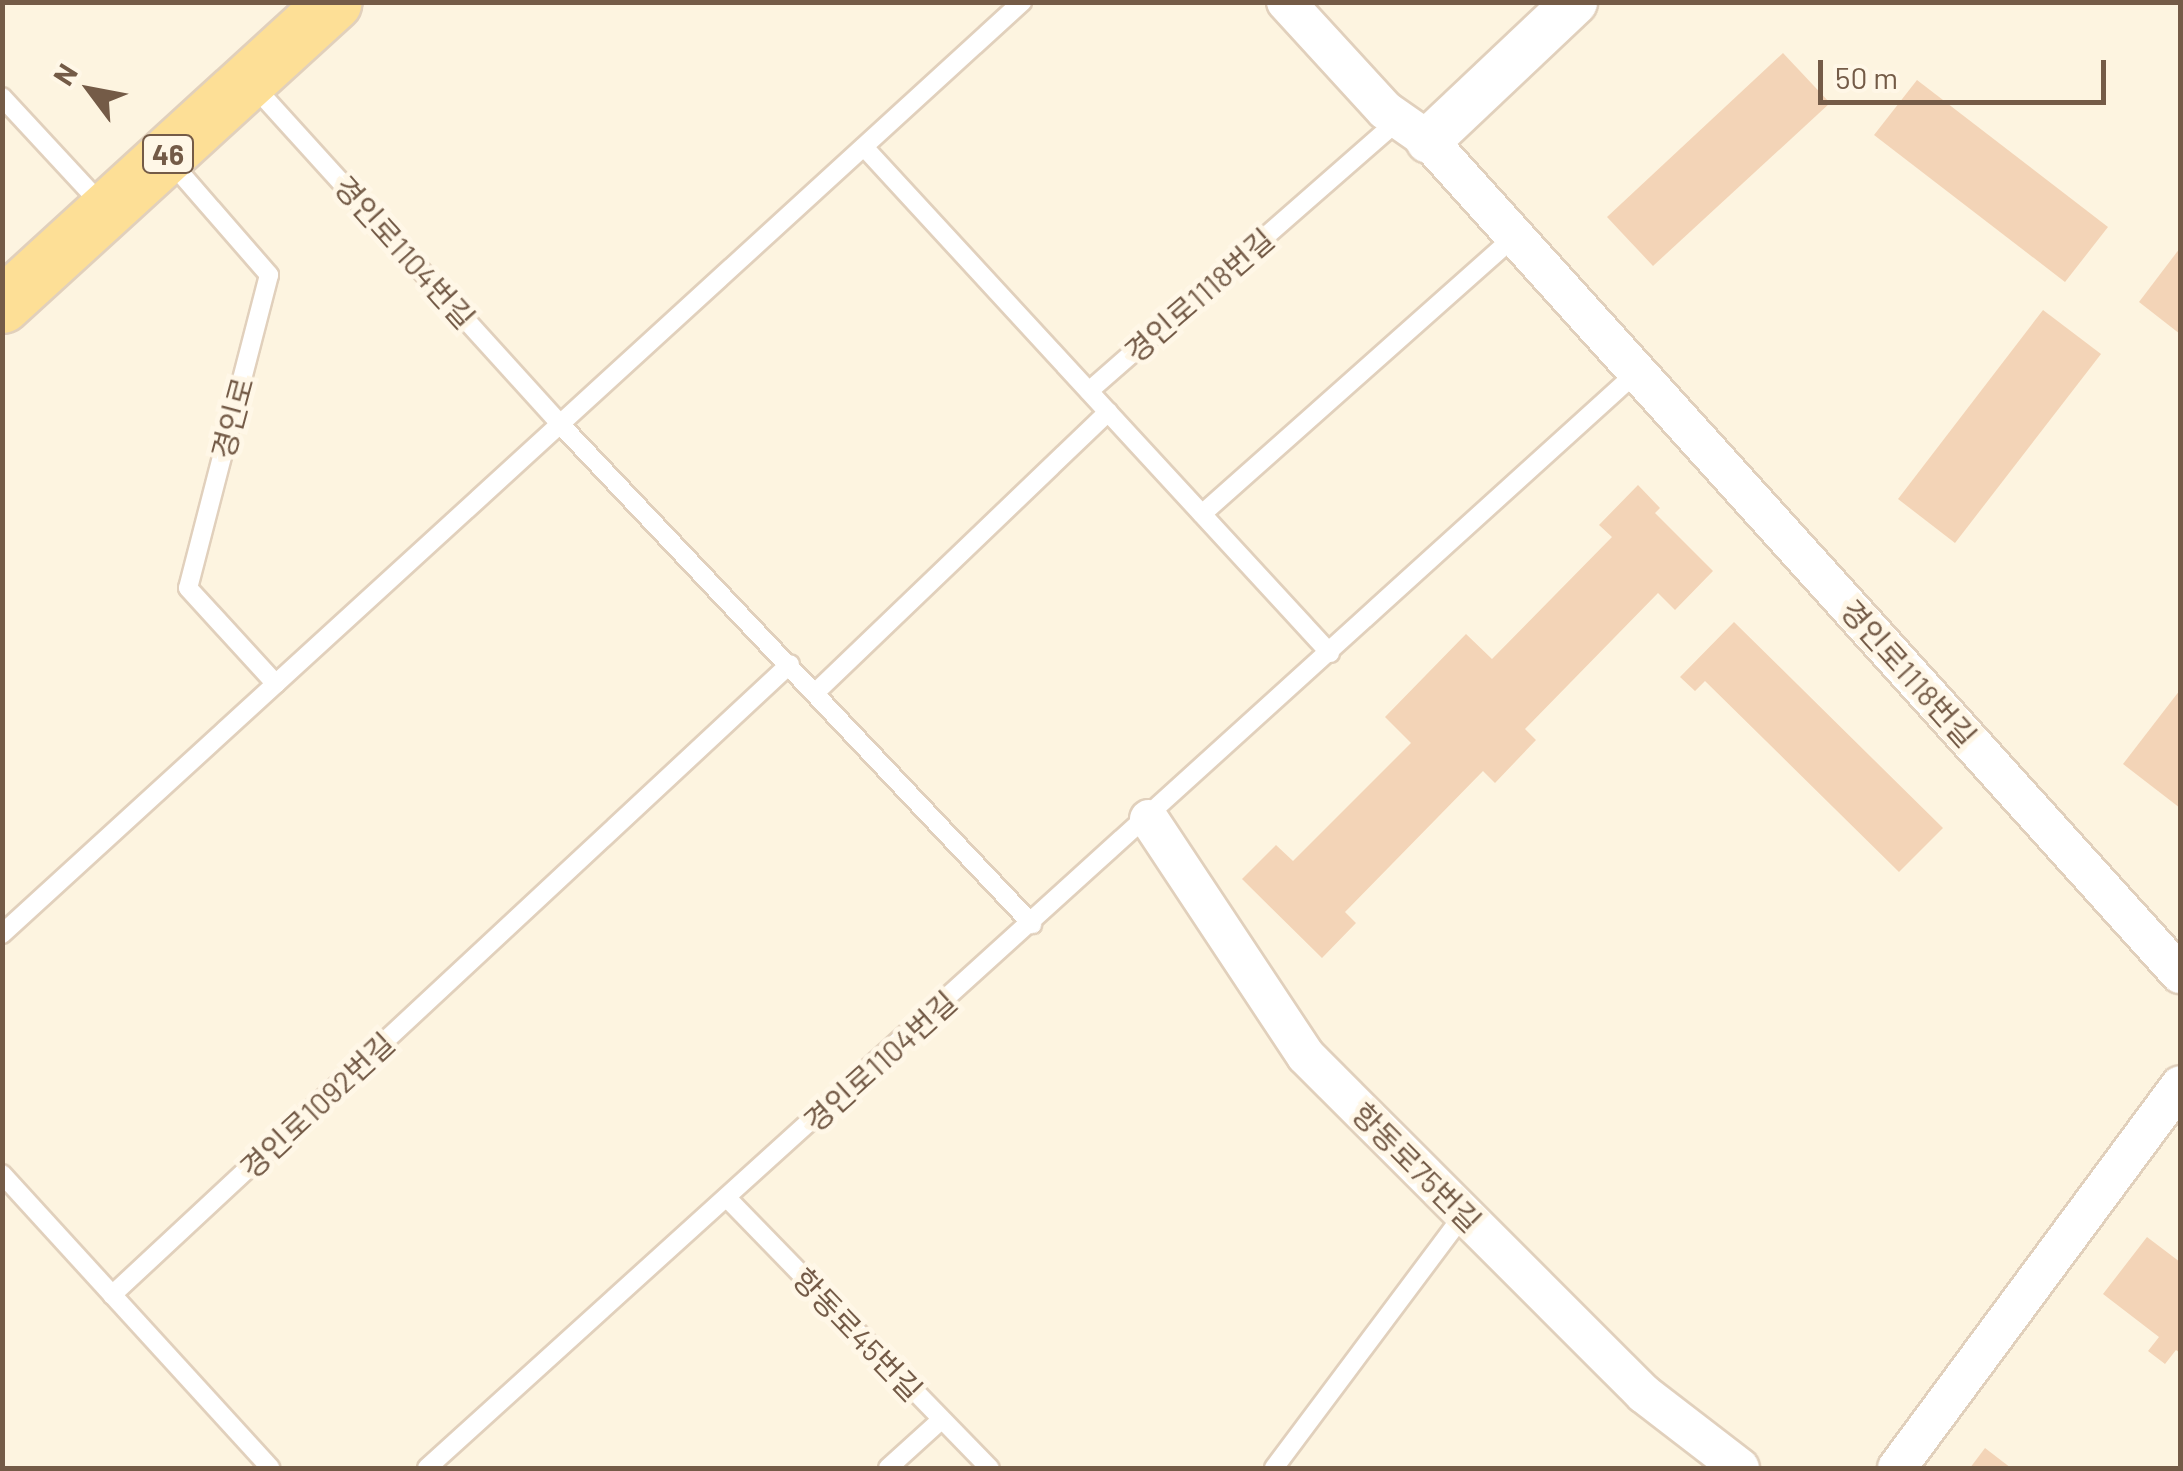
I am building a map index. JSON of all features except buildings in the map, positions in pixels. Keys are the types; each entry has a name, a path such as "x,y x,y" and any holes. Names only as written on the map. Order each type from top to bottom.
{"main road":[{"name":"46","path":"2,305 334,2"}],"street":[{"name":"경인로1118번길","path":"1286,2 1515,236 2180,974"},
{"path":"1413,130 1574,2"},
{"name":"항동로75번길","path":"1149,819 1306,1056 1644,1394 1740,1468"},
{"path":"1897,1468 2180,1086"}],"lane":[{"path":"2,934 1022,2"},
{"name":"경인로1104번길","path":"249,80 560,424 1032,924"},
{"path":"2,97 107,210"},
{"name":"경인로1118번길","path":"1089,391 1413,130"},
{"path":"864,147 1330,653 1638,372"},
{"name":"경인로","path":"166,156 269,275 188,588 276,684"},
{"path":"1202,514 1515,236"},
{"path":"816,692 1108,412"},
{"name":"경인로1104번길","path":"727,1198 1330,653"},
{"name":"경인로1092번길","path":"112,1295 790,664"},
{"path":"2,1174 270,1468"},
{"path":"427,1468 727,1198"},
{"name":"항동로45번길","path":"727,1198 990,1468"},
{"path":"1274,1468 1464,1214"},
{"path":"888,1468 941,1420"},
{"path":"242,1468 250,1448"}]}
